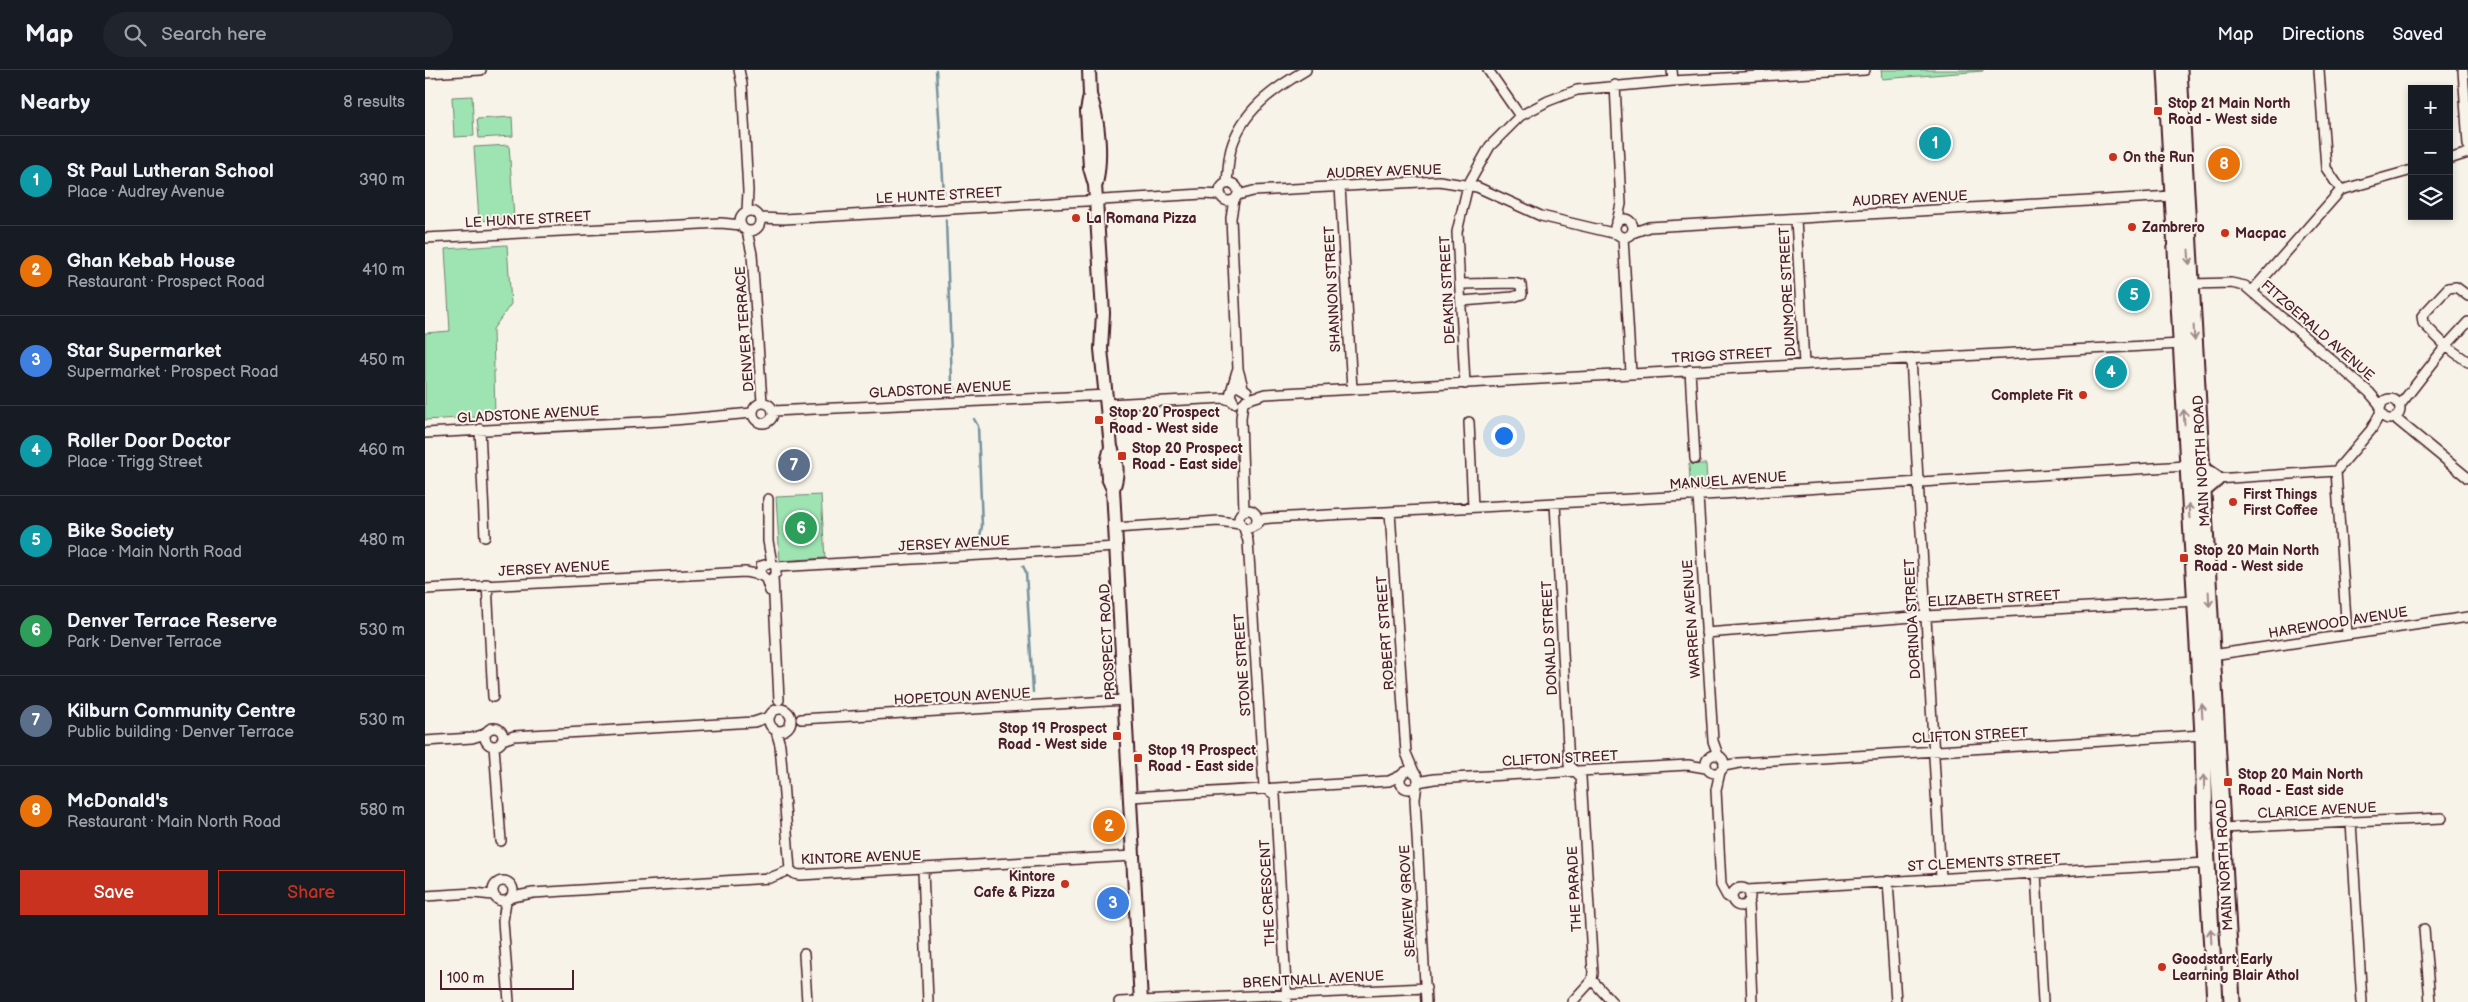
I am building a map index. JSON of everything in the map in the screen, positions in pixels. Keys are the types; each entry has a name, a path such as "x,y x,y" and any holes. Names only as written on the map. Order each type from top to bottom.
{"highway":[{"name":"MAIN NORTH ROAD","path":"2166,70 2179,196 2196,467 2195,601 2222,828 2232,1002"},
{"name":"MAIN NORTH ROAD","path":"2179,70 2179,196"},
{"name":"MAIN NORTH ROAD","path":"2184,285 2181,344 2196,467 2203,490 2212,654 2205,829 2215,1002"},
{"path":"2196,467 2216,480 2203,490"},
{"path":"2205,829 2222,828"}],"main road":[{"name":"PROSPECT ROAD","path":"1089,70 1090,95 1087,111 1089,160 1095,185 1103,313 1101,341 1111,446 1107,463 1108,478 1113,490 1141,1001"}],"street":[{"path":"425,73 481,70"},
{"name":"DENVER TERRACE","path":"739,70 742,84 763,402"},
{"name":"DENVER TERRACE","path":"742,84 745,70"},
{"path":"1248,526 1248,512 1244,492 1241,397 1237,369 1229,192 1230,151 1240,126 1250,112 1281,86 1306,70"},
{"path":"1488,70 1520,116"},
{"path":"1672,70 1673,81"},
{"name":"DEAKIN STREET","path":"1465,384 1457,232 1468,185 1490,146 1520,116 1548,100 1577,90 1615,85 1865,70"},
{"path":"2319,70 2326,168 2341,190"},
{"path":"2463,70 2468,145"},
{"path":"1615,85 1631,373"},
{"path":"2453,158 2468,153"},
{"path":"2253,291 2341,190 2408,171"},
{"name":"AUDREY AVENUE","path":"1096,200 1439,181 1468,185 1541,216 1598,230 1622,232 1649,227 2179,196"},
{"name":"SHANNON STREET","path":"1340,186 1352,389"},
{"name":"LE HUNTE STREET","path":"425,238 721,223 1096,200"},
{"path":"1621,204 1630,222"},
{"path":"1622,232 1625,219 1630,222"},
{"name":"DUNMORE STREET","path":"1797,219 1804,364"},
{"path":"1622,232 1630,222"},
{"name":"AUDREY AVENUE","path":"1630,222 1649,227"},
{"path":"1461,284 1514,283 1521,285 1522,294 1513,298 1462,301"},
{"name":"FITZGERALD AVENUE","path":"2184,285 2238,283 2253,291 2391,409 2407,427 2468,478"},
{"path":"2468,296 2456,287 2448,288 2422,316 2423,323 2446,346 2468,362"},
{"path":"2347,634 2336,472 2371,430 2406,395 2468,322"},
{"name":"TRIGG STREET","path":"1108,399 1241,397 1265,394 1631,373 2181,344"},
{"name":"DORINDA STREET","path":"1911,358 1941,878"},
{"path":"1237,369 1232,389 1241,397"},
{"path":"1690,370 1695,458"},
{"name":"TRIGG STREET","path":"1213,398 1232,389 1241,397"},
{"name":"GLADSTONE AVENUE","path":"773,411 1108,399"},
{"path":"763,402 770,405 773,411 772,418 763,423 756,420 752,413 755,407 763,402"},
{"name":"GLADSTONE AVENUE","path":"425,433 663,420 752,413"},
{"path":"1469,422 1473,507"},
{"path":"480,430 485,537"},
{"name":"MANUEL AVENUE","path":"1248,526 1262,519 1271,518 1698,496 1917,481 2196,467"},
{"path":"2216,480 2336,472"},
{"name":"WARREN AVENUE","path":"1698,496 1721,880 1723,891 1736,902 1748,920"},
{"path":"768,499 768,571 773,598 780,745 790,870"},
{"name":"DONALD STREET","path":"1555,503 1569,765 1573,770"},
{"path":"1115,528 1219,521 1248,512"},
{"path":"1219,521 1248,526 1258,521 1248,512"},
{"name":"MANUEL AVENUE","path":"1248,512 1271,518"},
{"name":"ROBERT STREET","path":"1390,512 1406,753 1412,777"},
{"name":"STONE STREET","path":"1248,526 1264,788"},
{"name":"JERSEY AVENUE","path":"425,589 487,584 768,571 793,567 1116,547"},
{"path":"487,584 493,697"},
{"name":"ELIZABETH STREET","path":"1705,633 1926,616 2195,601"},
{"name":"HAREWOOD AVENUE","path":"2212,654 2468,617"},
{"name":"HOPETOUN AVENUE","path":"779,713 801,719 1125,700"},
{"path":"485,738 493,728 502,736 514,736 754,722 779,713"},
{"path":"779,713 780,729"},
{"name":"HOPETOUN AVENUE","path":"780,729 801,719"},
{"path":"754,722 780,729"},
{"name":"CLIFTON STREET","path":"1412,777 1434,778 1688,765 2210,734"},
{"path":"501,841 494,746 502,736"},
{"path":"425,741 485,738 494,746"},
{"name":"THE PARADE","path":"1573,770 1581,777 1592,980"},
{"path":"1389,781 1411,789 1412,777"},
{"path":"1131,796 1389,781 1412,777"},
{"path":"1412,777 1400,781 1415,799"},
{"name":"SEAVIEW GROVE","path":"1412,777 1415,799 1427,1002"},
{"name":"THE CRESCENT","path":"1264,788 1275,795 1287,998"},
{"name":"CLARICE AVENUE","path":"2222,828 2442,818"},
{"path":"2351,822 2362,1002"},
{"name":"KINTORE AVENUE","path":"425,896 474,893 502,895 770,878 790,870 800,875 1133,856"},
{"name":"ST CLEMENTS STREET","path":"1748,897 1764,889 2207,864"},
{"path":"923,869 928,1002"},
{"path":"2036,873 2043,1002"},
{"path":"1721,880 1736,890 1741,888 1748,897 1753,1002"},
{"path":"1888,881 1896,1002"},
{"path":"1736,890 1736,902 1748,897"},
{"path":"502,895 509,1002"},
{"path":"2424,929 2430,1002"},
{"path":"804,954 807,1002"},
{"path":"1572,1002 1592,980 1612,1002"},
{"name":"BRENTNALL AVENUE","path":"1119,1002 1287,998 1426,988"}],"green space":[{"path":"1881,70 1983,70 1983,71 1882,79"},
{"path":"472,96 474,136 454,137 452,97"},
{"path":"512,117 513,136 479,138 477,119"},
{"path":"509,145 514,218 479,221 474,147"},
{"path":"507,245 511,304 493,329 495,416 425,420 425,333 450,331 445,249"},
{"path":"1689,464 1706,464 1707,482 1690,483"},
{"path":"821,495 825,558 780,561 776,497"}],"waterway":[{"path":"936,70 944,194"},
{"path":"946,220 952,382 955,389"},
{"path":"974,419 978,426 982,526 980,536 984,542"},
{"path":"1023,566 1026,572 1033,692"}],"place":[{"name":"Stop 21 Main North Road - West side","path":"2158,111"},
{"name":"St Paul Lutheran School","path":"1935,143"},
{"name":"On the Run","path":"2113,157"},
{"name":"McDonald's","path":"2224,164"},
{"name":"La Romana Pizza","path":"1076,218"},
{"name":"Zambrero","path":"2132,227"},
{"name":"Macpac","path":"2225,233"},
{"name":"Bike Society","path":"2134,295"},
{"name":"Roller Door Doctor","path":"2111,372"},
{"name":"Complete Fit","path":"2083,395"},
{"name":"Stop 20 Prospect Road - West side","path":"1099,420"},
{"name":"Stop 20 Prospect Road - East side","path":"1122,456"},
{"name":"Kilburn Community Centre","path":"794,465"},
{"name":"First Things First Coffee","path":"2233,502"},
{"name":"Denver Terrace Reserve","path":"801,528"},
{"name":"Stop 20 Main North Road - West side","path":"2184,558"},
{"name":"Stop 19 Prospect Road - West side","path":"1117,736"},
{"name":"Stop 19 Prospect Road - East side","path":"1138,758"},
{"name":"Stop 20 Main North Road - East side","path":"2228,782"},
{"name":"Ghan Kebab House","path":"1109,826"},
{"name":"Kintore Cafe & Pizza","path":"1065,884"},
{"name":"Star Supermarket","path":"1113,903"},
{"name":"Goodstart Early Learning Blair Athol","path":"2162,967"}]}
